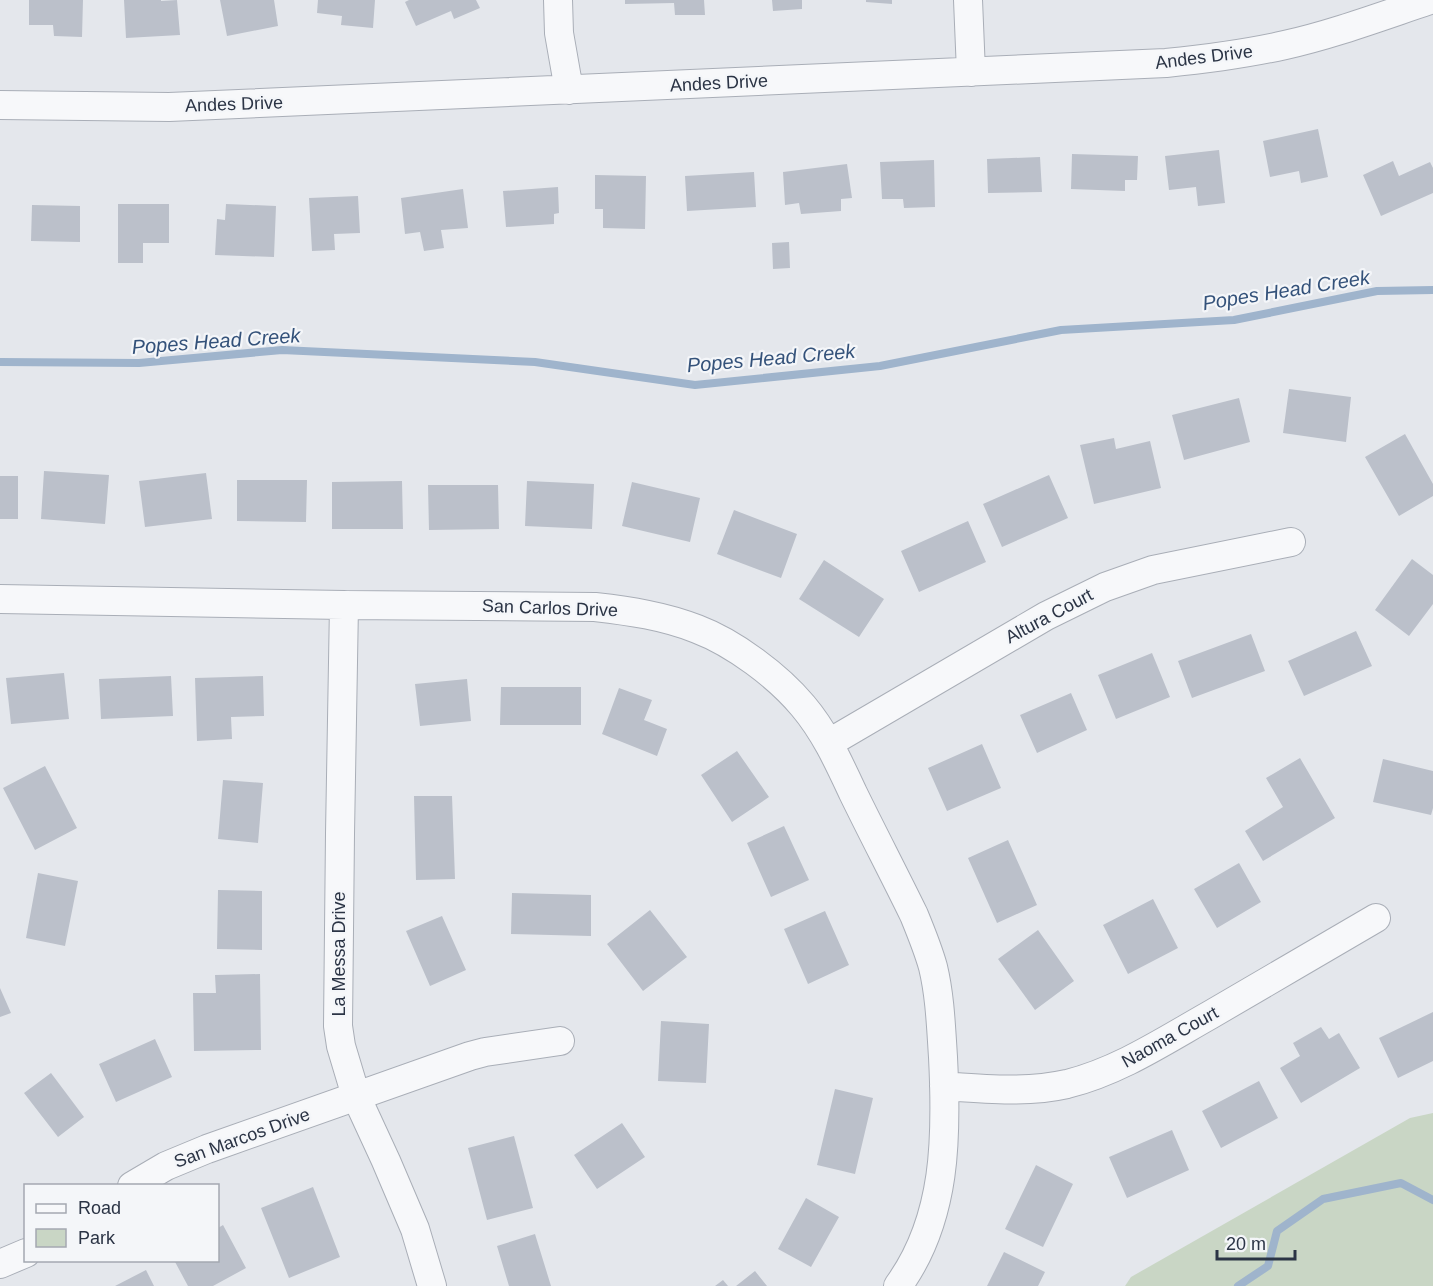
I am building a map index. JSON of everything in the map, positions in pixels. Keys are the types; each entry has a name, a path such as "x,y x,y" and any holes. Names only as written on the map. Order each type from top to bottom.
{"street":[{"path":"558,0 559,33 569,90"},
{"path":"968,0 971,72"},
{"name":"Andes Drive","path":"0,105 169,107 1166,63 1235,55 1286,45 1337,32 1430,0"},
{"name":"Altura Court","path":"829,743 1046,616 1105,587 1153,570 1291,542"},
{"name":"San Carlos Drive","path":"0,598 595,607 634,612 678,622 723,641 747,656 781,684 804,707 829,743 909,905 926,944 933,969 940,1011 944,1086 944,1155 941,1179 932,1214 921,1245 898,1286"},
{"name":"La Messa Drive","path":"344,604 338,1026 341,1046 356,1096 415,1228 432,1286"},
{"name":"Naoma Court","path":"944,1086 1005,1090 1033,1089 1065,1084 1098,1075 1159,1044 1376,918"},
{"name":"San Marcos Drive","path":"134,1184 166,1166 207,1149 470,1056 560,1041"},
{"path":"0,1264 24,1254"}],"green space":[{"path":"1433,1113 1433,1286 1125,1286 1131,1277 1410,1118"}],"building":[{"path":"29,0 83,0 82,37 54,36 53,25 29,25"},
{"path":"124,0 177,0 180,35 126,38"},
{"path":"220,0 274,0 278,26 227,36"},
{"path":"318,0 375,0 373,28 341,25 342,16 317,13"},
{"path":"409,0 476,0 480,8 454,19 451,11 416,26 405,2"},
{"path":"625,0 704,0 705,15 675,15 674,3 625,4"},
{"path":"772,0 802,0 802,9 773,11"},
{"path":"866,0 892,0 892,4 866,2"},
{"path":"1318,129 1328,177 1301,183 1299,171 1270,177 1263,141"},
{"path":"1219,150 1225,203 1198,206 1196,187 1169,190 1165,156"},
{"path":"1072,154 1138,156 1137,180 1125,180 1125,191 1071,189"},
{"path":"1040,157 1042,192 988,193 987,159"},
{"path":"934,160 935,207 904,208 903,199 882,199 880,162"},
{"path":"1393,161 1399,176 1430,162 1433,168 1433,193 1381,216 1363,175"},
{"path":"847,164 852,198 841,199 841,211 801,214 799,203 785,205 783,172"},
{"path":"754,172 756,207 687,211 685,176"},
{"path":"595,175 646,176 645,229 603,228 603,209 595,209"},
{"path":"558,187 559,213 554,214 554,224 506,227 503,191"},
{"path":"463,189 468,228 441,230 444,248 424,251 420,232 405,234 401,198"},
{"path":"358,196 360,233 334,234 335,250 312,251 309,198"},
{"path":"118,204 169,204 169,243 143,243 143,263 118,263"},
{"path":"226,204 276,206 274,257 215,255 217,219 225,220"},
{"path":"32,205 80,206 80,242 31,241"},
{"path":"789,242 790,268 773,269 772,243"},
{"path":"1289,389 1351,397 1346,442 1283,433"},
{"path":"1239,398 1250,442 1184,460 1172,415"},
{"path":"1405,434 1433,484 1433,496 1399,516 1365,457"},
{"path":"1114,438 1116,449 1150,441 1161,488 1094,504 1080,445"},
{"path":"44,471 109,475 105,524 41,519"},
{"path":"206,473 212,519 145,527 139,481"},
{"path":"1049,475 1068,518 1002,547 983,504"},
{"path":"0,476 18,476 18,519 0,519"},
{"path":"237,480 307,480 306,522 237,521"},
{"path":"402,481 403,529 332,529 332,482"},
{"path":"527,481 594,484 592,529 525,526"},
{"path":"632,482 700,498 690,542 622,526"},
{"path":"428,485 498,485 499,529 429,530"},
{"path":"734,510 797,534 781,578 717,554"},
{"path":"968,521 986,562 919,592 901,551"},
{"path":"1412,559 1433,575 1433,604 1409,636 1375,610"},
{"path":"824,560 884,599 859,637 799,599"},
{"path":"1356,631 1372,666 1304,696 1288,661"},
{"path":"1251,634 1265,671 1192,698 1178,661"},
{"path":"1152,653 1170,697 1116,719 1098,675"},
{"path":"64,673 69,719 11,724 6,678"},
{"path":"171,676 173,716 101,719 99,679"},
{"path":"263,676 264,716 231,717 232,739 197,741 195,678"},
{"path":"467,679 471,721 420,726 415,684"},
{"path":"501,687 581,687 581,725 500,725"},
{"path":"619,688 652,700 644,720 667,729 657,756 602,734"},
{"path":"1071,693 1087,730 1037,753 1020,715"},
{"path":"982,744 1001,788 947,811 928,768"},
{"path":"737,751 769,797 732,822 701,775"},
{"path":"1300,758 1335,818 1263,861 1245,831 1283,807 1266,778"},
{"path":"1383,759 1433,771 1431,815 1373,802"},
{"path":"45,766 77,828 35,850 3,788"},
{"path":"223,780 263,783 258,843 218,839"},
{"path":"414,796 452,796 455,879 416,880"},
{"path":"784,826 809,880 771,897 747,843"},
{"path":"1008,840 1037,905 997,923 968,858"},
{"path":"1239,863 1261,902 1217,928 1194,889"},
{"path":"38,873 78,881 65,946 26,938"},
{"path":"218,890 262,891 262,950 217,949"},
{"path":"512,893 591,895 591,936 511,934"},
{"path":"1153,899 1178,948 1128,974 1103,925"},
{"path":"650,910 687,957 643,991 607,944"},
{"path":"825,911 849,965 808,984 784,929"},
{"path":"442,916 466,970 430,986 406,931"},
{"path":"1038,930 1074,981 1035,1010 998,959"},
{"path":"260,974 261,1050 194,1051 193,993 216,993 215,975"},
{"path":"0,988 11,1013 0,1017"},
{"path":"1433,1012 1433,1061 1398,1078 1379,1038"},
{"path":"661,1021 709,1024 706,1083 658,1081"},
{"path":"1321,1027 1329,1039 1339,1033 1360,1068 1301,1103 1280,1068 1300,1056 1293,1043"},
{"path":"155,1039 172,1077 116,1102 99,1064"},
{"path":"51,1073 84,1117 58,1137 24,1093"},
{"path":"1259,1081 1278,1118 1221,1148 1202,1111"},
{"path":"835,1089 873,1098 855,1174 817,1165"},
{"path":"622,1123 645,1157 597,1189 574,1155"},
{"path":"1172,1130 1189,1170 1127,1198 1109,1157"},
{"path":"514,1136 533,1208 487,1220 468,1148"},
{"path":"1036,1165 1073,1184 1043,1247 1005,1229"},
{"path":"313,1187 340,1257 289,1278 261,1208"},
{"path":"806,1198 839,1217 811,1267 778,1249"},
{"path":"223,1225 246,1268 213,1286 188,1286 175,1262 219,1262 219,1227"},
{"path":"535,1234 551,1286 509,1286 497,1246"},
{"path":"1004,1252 1045,1272 1038,1286 987,1286"},
{"path":"146,1270 154,1286 115,1286"},
{"path":"755,1271 767,1286 736,1286"},
{"path":"723,1280 728,1286 715,1286"}],"waterway":[{"name":"Popes Head Creek","path":"0,362 139,363 282,350 535,362 695,385 880,366 1061,330 1234,320 1377,291 1433,290"},
{"name":"Popes Head Creek","path":"1238,1286 1268,1266 1277,1231 1323,1199 1401,1183 1433,1200"}]}
